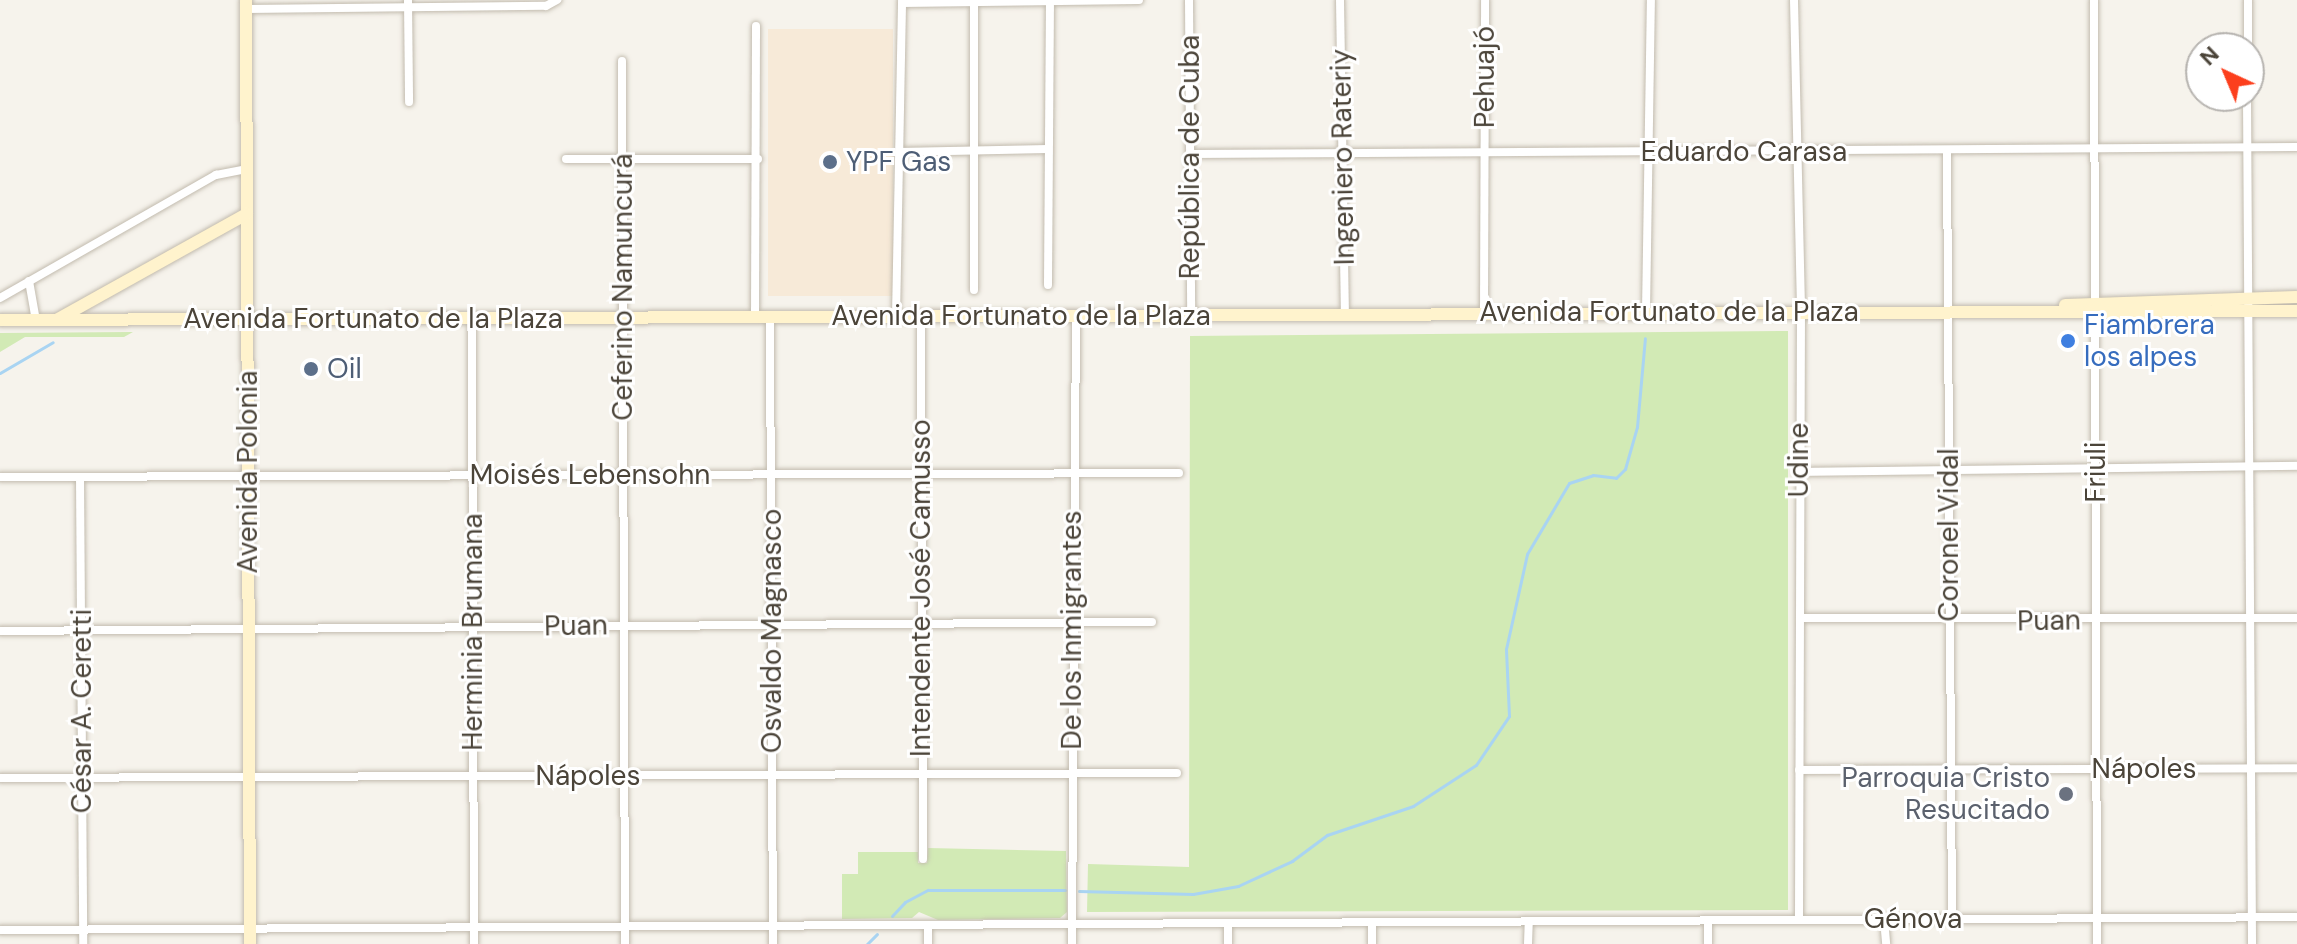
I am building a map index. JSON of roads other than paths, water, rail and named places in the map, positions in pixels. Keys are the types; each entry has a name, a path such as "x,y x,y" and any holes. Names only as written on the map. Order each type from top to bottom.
{"main road":[{"name":"Avenida Polonia","path":"246,4 250,944"},
{"path":"56,320 247,214"},
{"name":"Avenida Fortunato de la Plaza","path":"2095,307 2247,297 2297,297"},
{"name":"Avenida Fortunato de la Plaza","path":"0,320 1801,312 2095,307 2297,311"}],"street":[{"path":"246,4 546,6 557,0"},
{"path":"896,317 902,2 1050,4 1139,0"},
{"name":"República de Cuba","path":"1189,0 1191,315"},
{"name":"Ingeniero Rateriy","path":"1340,0 1345,314"},
{"name":"Pehuajó","path":"1484,313 1485,0"},
{"path":"1646,312 1651,0"},
{"name":"Udine","path":"1794,0 1801,312 1798,472 1801,618 1799,920"},
{"name":"Friuli","path":"2094,0 2098,147 2095,307 2097,944"},
{"path":"2248,0 2248,32"},
{"path":"408,3 409,102"},
{"path":"974,4 974,290"},
{"path":"1048,285 1050,4"},
{"path":"755,317 758,159 756,26"},
{"name":"Ceferino Namuncurá","path":"622,61 625,944"},
{"path":"2247,112 2252,944"},
{"name":"Eduardo Carasa","path":"1190,154 2297,147"},
{"path":"899,152 1048,149"},
{"name":"Coronel Vidal","path":"1947,150 1952,919"},
{"path":"566,159 758,159"},
{"path":"0,298 216,175 247,169"},
{"path":"29,281 36,320"},
{"name":"De los Inmigrantes","path":"1072,944 1072,473 1076,315"},
{"name":"Intendente José Camusso","path":"921,316 923,859"},
{"name":"Osvaldo Magnasco","path":"770,317 773,944"},
{"name":"Herminia Brumana","path":"472,319 474,944"},
{"path":"1798,472 2297,466"},
{"name":"Moisés Lebensohn","path":"0,477 1179,473"},
{"name":"César A. Ceretti","path":"80,477 83,944"},
{"name":"Puan","path":"1801,618 1950,622 2297,618"},
{"name":"Puan","path":"0,631 1152,622"},
{"name":"Nápoles","path":"1799,770 2297,768"},
{"name":"Nápoles","path":"0,778 1177,773"},
{"name":"Génova","path":"1228,923 2297,917"},
{"path":"1884,919 1886,944"},
{"path":"1708,920 1708,944"},
{"path":"1528,944 1529,921"},
{"path":"1372,922 1372,944"},
{"path":"0,930 1228,923 1228,944"},
{"path":"928,925 928,944"}],"waterway":[{"path":"1079,891 1193,894 1238,886 1292,861 1327,835 1413,806 1476,765 1509,716 1506,649 1527,554 1569,483 1593,475 1616,478 1625,469 1637,427 1645,338"},
{"path":"0,373 53,342"},
{"path":"892,916 905,902 928,890 1065,890"},
{"path":"867,944 877,934"}],"place":[{"name":"YPF Gas","path":"830,162"},
{"name":"Fiambrera los alpes","path":"2068,341"},
{"name":"Oil","path":"311,369"},
{"name":"Parroquia Cristo Resucitado","path":"2066,794"}]}
